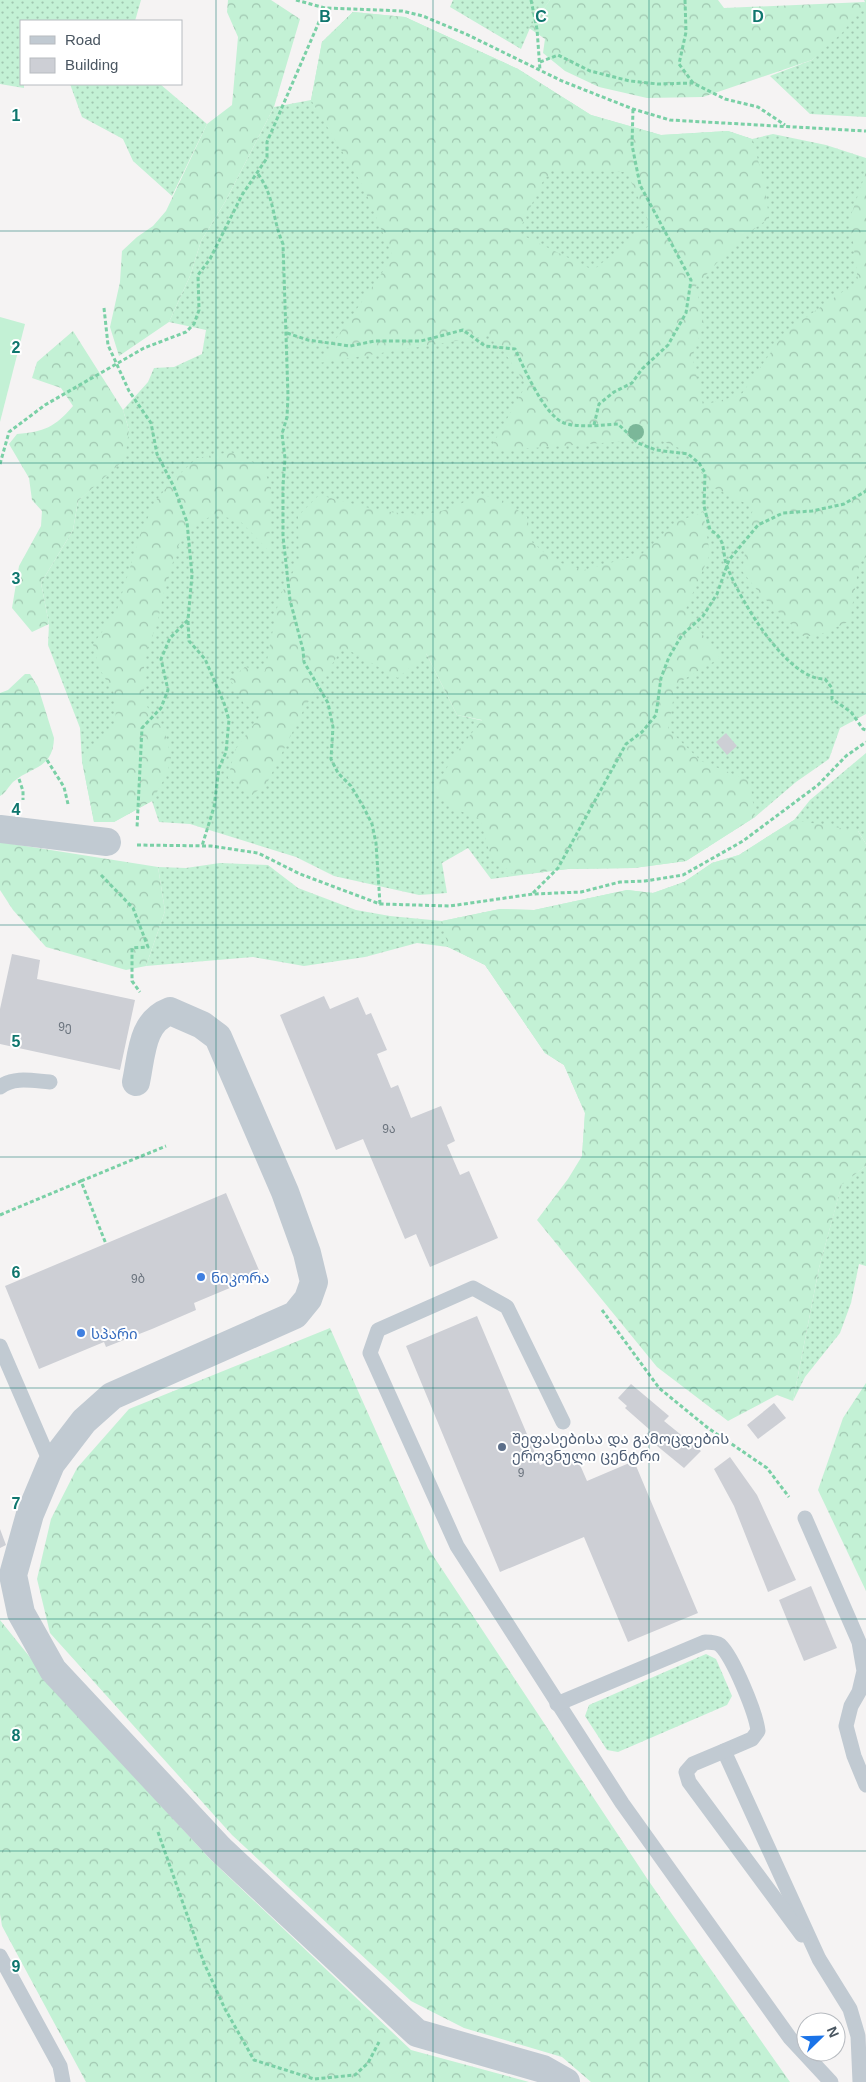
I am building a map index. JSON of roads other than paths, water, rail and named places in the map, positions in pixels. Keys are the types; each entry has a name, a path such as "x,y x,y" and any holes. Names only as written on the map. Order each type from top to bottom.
{"street":[{"path":"0,829 107,842"},
{"path":"136,1082 148,1027 158,1016 170,1011 202,1025 218,1037 308,1253 314,1282 308,1299 296,1315 112,1396 84,1421 51,1464 30,1514 13,1575 21,1613 53,1670 220,1849 417,2033 543,2069 566,2082"}],"lane":[{"path":"0,1087 6,1082 16,1080 50,1082"},
{"path":"563,1422 507,1307 473,1288 378,1330 370,1353 457,1546 622,1803 790,2038 831,2082"},
{"path":"0,1346 51,1464"},
{"path":"805,1518 859,1642 864,1671 860,1692 851,1706 846,1726 854,1756 866,1785"},
{"path":"557,1704 705,1642 718,1643 727,1653 756,1718 758,1731 752,1739 693,1764 686,1772 689,1782 819,1958 850,2009 858,2036 860,2082"},
{"path":"724,1751 819,1958"},
{"path":"0,1956 60,2066 63,2082"}],"place":[{"name":"ნიკორა","path":"201,1277"},
{"name":"სპარი","path":"81,1333"},
{"name":"შეფასებისა და გამოცდების ეროვნული ცენტრი","path":"502,1447"}]}
